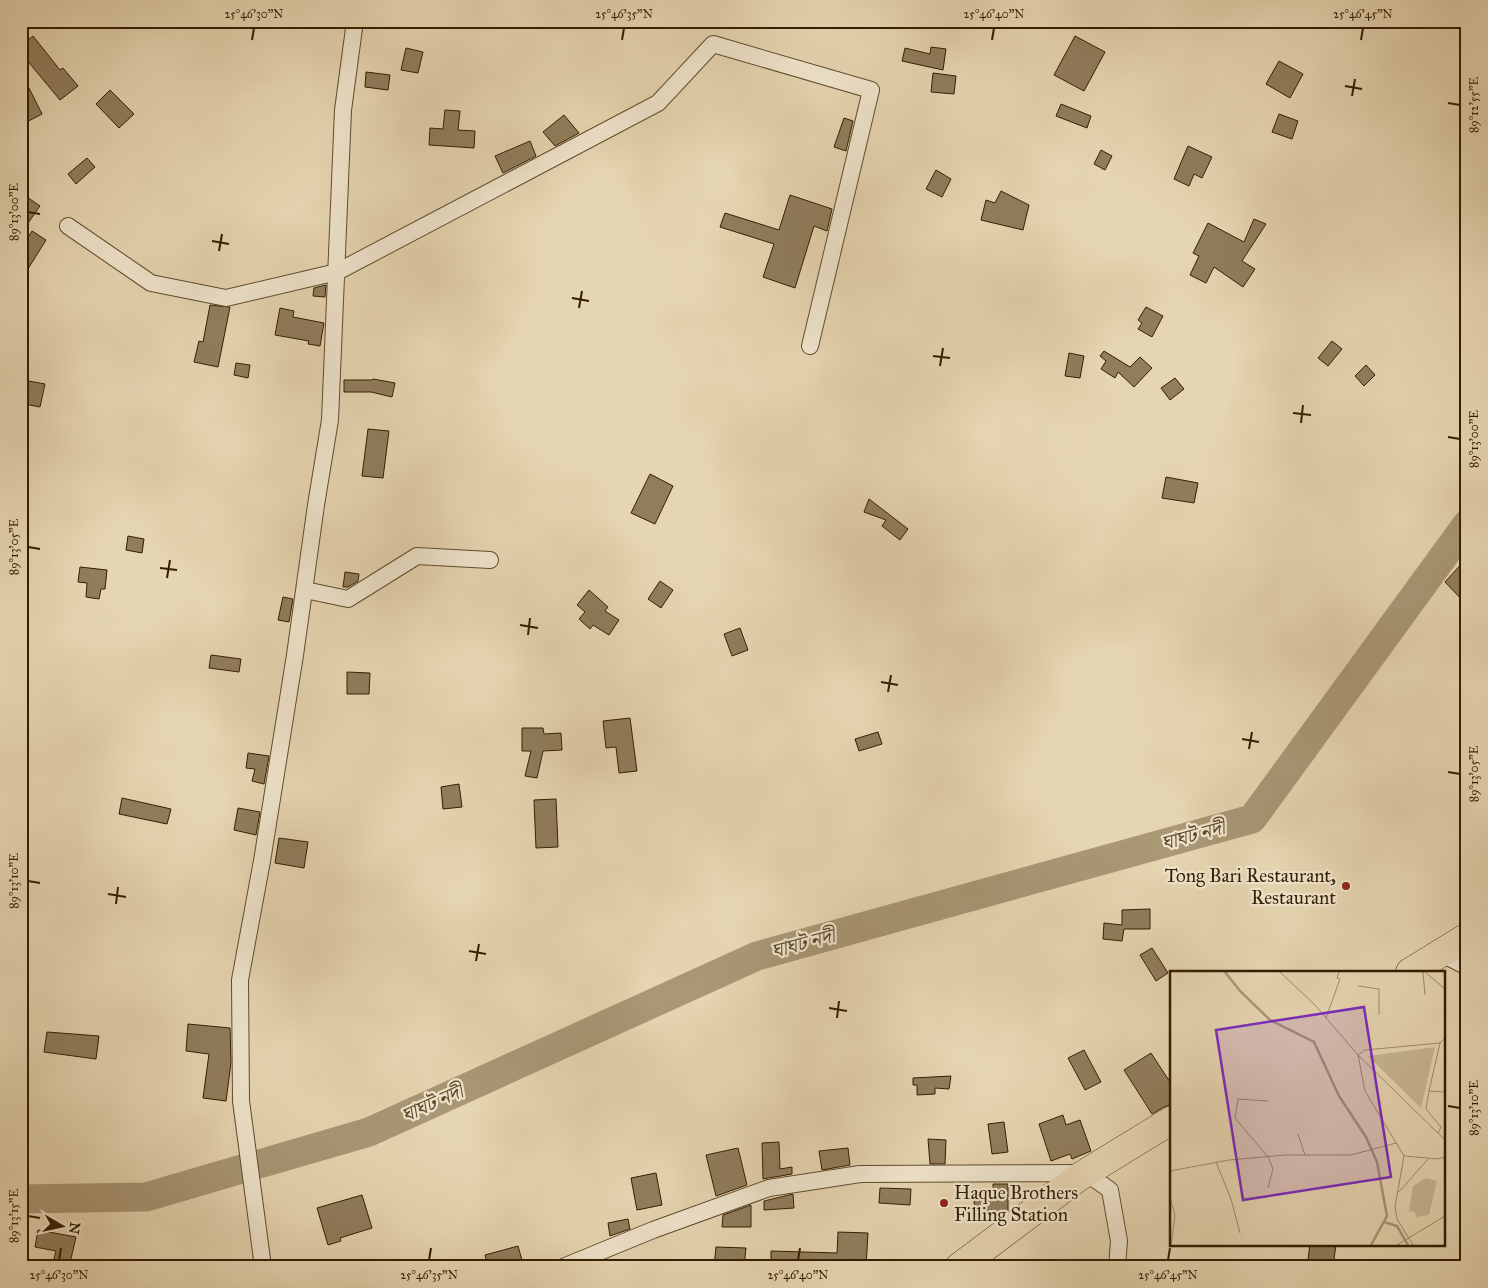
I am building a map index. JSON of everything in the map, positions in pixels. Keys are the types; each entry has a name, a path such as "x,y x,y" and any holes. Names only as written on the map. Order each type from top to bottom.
{"highway":[{"path":"1412,971 1467,937"},
{"path":"959,1267 1086,1173 1170,1121"}],"street":[{"path":"262,1259 241,1101 240,980 264,851 330,420 343,110 355,21"},
{"path":"68,226 151,283 226,298 337,272 658,102 713,44 871,90 810,346"},
{"path":"304,590 348,599 417,556 490,560"},
{"path":"1440,953 1467,968"},
{"path":"563,1267 653,1230 769,1188 860,1174 1086,1173 1110,1190 1119,1241 1117,1267"}],"building":[{"path":"33,36 60,70 63,68 78,86 60,100 21,53 21,45"},
{"path":"1075,36 1105,52 1084,91 1054,75"},
{"path":"931,47 946,49 943,70 902,61 905,48 930,54"},
{"path":"406,48 423,52 418,73 401,70"},
{"path":"1279,61 1303,74 1290,98 1266,84"},
{"path":"21,72 42,114 21,125"},
{"path":"366,72 390,75 388,90 365,87"},
{"path":"933,73 956,76 954,94 931,92"},
{"path":"110,90 134,114 119,128 96,104"},
{"path":"1061,104 1091,116 1087,128 1056,116"},
{"path":"445,110 460,111 458,130 475,131 474,148 429,145 430,128 443,129"},
{"path":"1279,114 1298,121 1292,139 1272,132"},
{"path":"564,115 579,133 555,146 543,132"},
{"path":"844,118 853,121 846,151 834,147"},
{"path":"530,141 536,156 503,173 495,156"},
{"path":"1188,146 1212,157 1202,178 1194,174 1189,186 1174,179"},
{"path":"1101,150 1112,156 1105,170 1094,164"},
{"path":"87,158 95,167 76,184 68,174"},
{"path":"936,170 951,179 942,197 926,189"},
{"path":"1001,191 1029,205 1023,230 981,220 986,200 995,203"},
{"path":"21,193 40,206 21,233"},
{"path":"790,195 832,209 827,231 814,226 795,288 763,277 774,244 720,227 725,213 779,230"},
{"path":"1254,219 1266,224 1242,261 1255,269 1243,287 1214,267 1206,283 1190,275 1199,256 1193,253 1208,223 1244,242"},
{"path":"32,231 46,240 21,280 21,249"},
{"path":"326,285 325,297 313,296 314,288"},
{"path":"210,305 230,307 218,367 194,362 199,341 203,342"},
{"path":"1146,307 1163,316 1152,337 1138,329 1142,323 1138,320"},
{"path":"280,308 294,311 293,317 324,323 320,346 308,344 309,341 275,335"},
{"path":"1332,341 1342,349 1328,366 1318,358"},
{"path":"1104,351 1130,367 1140,357 1152,368 1134,387 1118,372 1115,378 1101,369 1106,361 1100,356"},
{"path":"1069,353 1084,356 1080,378 1065,376"},
{"path":"236,363 250,365 248,378 234,375"},
{"path":"1366,365 1375,375 1364,386 1355,376"},
{"path":"1175,378 1184,389 1170,400 1161,388"},
{"path":"373,379 395,383 392,397 371,392 344,392 344,380"},
{"path":"29,381 45,384 40,407 24,404"},
{"path":"368,429 389,431 383,478 362,476"},
{"path":"650,474 673,486 655,524 631,513"},
{"path":"1166,477 1198,483 1194,503 1162,498"},
{"path":"869,499 908,529 900,540 882,526 886,520 864,512"},
{"path":"128,536 144,539 142,553 126,550"},
{"path":"1467,558 1467,605 1445,582"},
{"path":"80,567 107,570 105,589 101,589 99,599 86,597 87,583 78,582"},
{"path":"345,572 359,574 358,581 348,587 343,587"},
{"path":"660,581 673,590 661,608 648,599"},
{"path":"589,590 608,607 605,611 619,620 609,635 593,625 590,629 579,619 585,612 577,605"},
{"path":"283,597 293,599 289,622 278,620"},
{"path":"740,628 748,650 732,656 724,634"},
{"path":"211,655 241,659 239,672 209,668"},
{"path":"347,672 370,673 369,694 347,694"},
{"path":"630,718 637,771 619,773 616,747 606,748 603,721"},
{"path":"522,728 543,728 544,734 561,733 562,750 543,751 537,778 525,776 531,751 522,751"},
{"path":"878,732 882,744 859,751 855,739"},
{"path":"248,753 269,756 264,784 252,781 255,769 246,768"},
{"path":"459,784 462,807 443,809 441,787"},
{"path":"122,798 171,809 167,824 119,814"},
{"path":"556,799 558,847 536,848 534,800"},
{"path":"238,808 260,812 256,835 234,830"},
{"path":"279,838 308,842 304,868 275,863"},
{"path":"1150,909 1150,929 1124,929 1122,941 1103,939 1104,923 1122,925 1122,910"},
{"path":"1152,948 1168,973 1156,981 1140,955"},
{"path":"188,1024 230,1028 231,1063 226,1101 203,1098 209,1054 186,1051"},
{"path":"47,1032 99,1036 96,1059 44,1052"},
{"path":"1084,1050 1101,1082 1085,1090 1068,1058"},
{"path":"1151,1053 1170,1082 1170,1105 1152,1114 1124,1070"},
{"path":"951,1076 949,1089 935,1088 935,1094 917,1095 917,1085 913,1085 913,1078"},
{"path":"1063,1115 1066,1125 1080,1120 1091,1151 1072,1159 1070,1154 1051,1161 1039,1124"},
{"path":"1004,1122 1008,1152 992,1154 988,1124"},
{"path":"928,1139 946,1140 945,1164 930,1164"},
{"path":"779,1142 780,1169 792,1167 792,1174 763,1179 762,1143"},
{"path":"738,1148 747,1185 716,1196 706,1155"},
{"path":"848,1148 850,1165 822,1170 819,1151"},
{"path":"656,1173 662,1205 637,1210 631,1178"},
{"path":"993,1184 1008,1184 1008,1211 1005,1213 992,1213 992,1210 976,1213 973,1196 993,1193"},
{"path":"880,1188 911,1189 910,1205 879,1203"},
{"path":"793,1194 794,1208 764,1210 764,1201"},
{"path":"362,1195 372,1228 340,1238 341,1241 328,1245 317,1208"},
{"path":"751,1205 751,1227 722,1227 723,1215"},
{"path":"628,1219 630,1229 610,1236 608,1223"},
{"path":"38,1230 76,1237 69,1267 52,1267 56,1251 35,1247"},
{"path":"838,1232 868,1233 866,1267 771,1267 771,1251 837,1253"},
{"path":"518,1246 524,1267 488,1267 485,1255"},
{"path":"1310,1246 1336,1246 1333,1267 1307,1267"},
{"path":"716,1247 746,1248 744,1267 714,1267"}],"waterway":[{"name":"ঘাঘট নদী","path":"21,1199 146,1197 369,1132 757,956 1252,819 1467,524"}],"place":[{"name":"Tong Bari Restaurant, Restaurant","path":"1346,886"},
{"name":"Haque Brothers Filling Station","path":"944,1203"}]}
